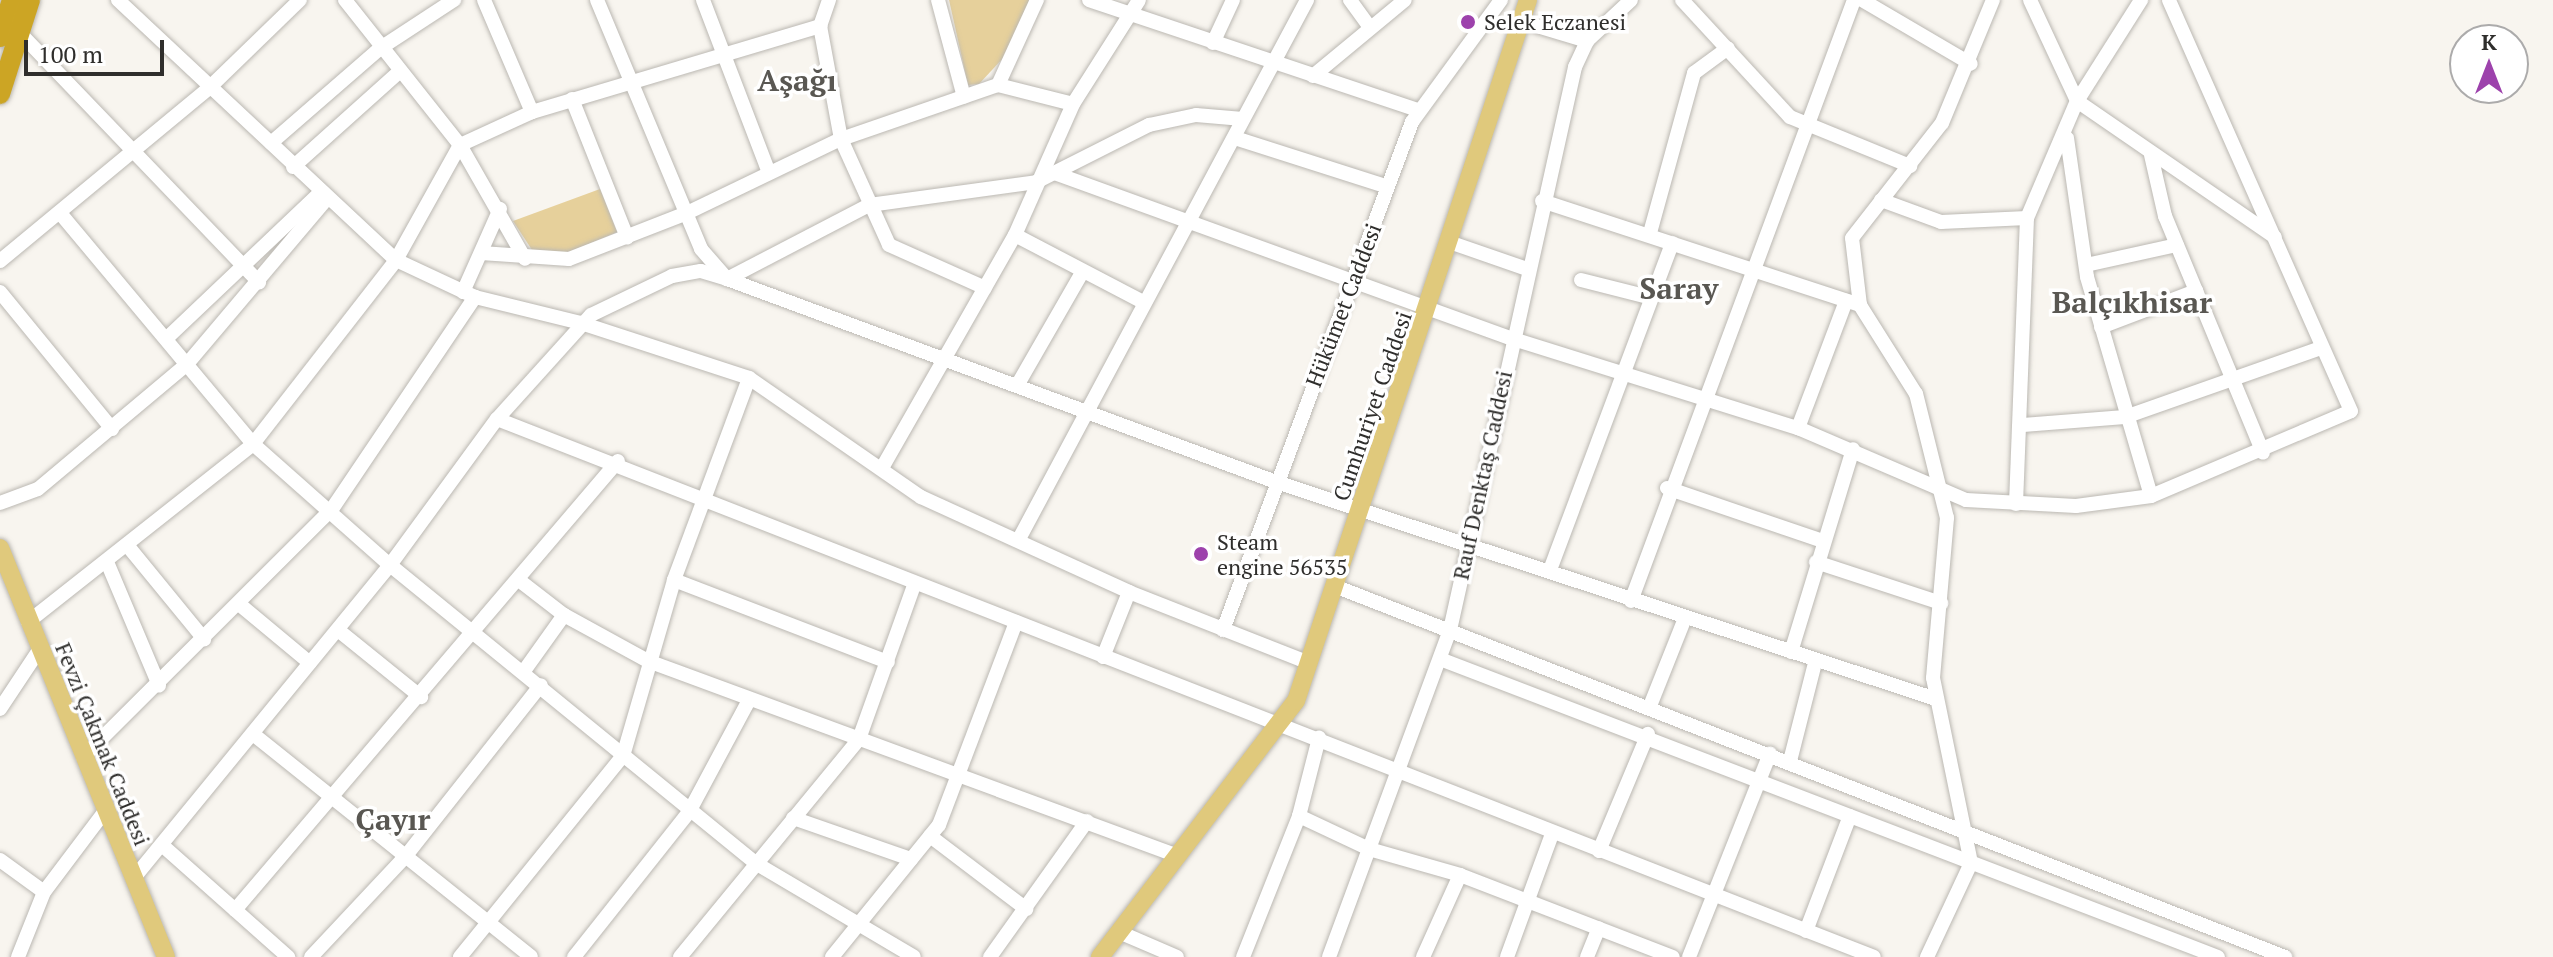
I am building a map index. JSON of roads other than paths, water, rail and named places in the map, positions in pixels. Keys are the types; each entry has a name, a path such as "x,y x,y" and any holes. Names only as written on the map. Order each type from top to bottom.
{"highway":[{"path":"0,94 6,26 12,0"},
{"path":"6,26 30,0"}],"main road":[{"name":"Cumhuriyet Caddesi","path":"1100,957 1281,728 1337,587 1452,243 1523,8"},
{"name":"Fevzi Çakmak Caddesi","path":"0,548 166,957"}],"street":[{"path":"345,0 379,49 460,145 500,209 525,259"},
{"path":"271,143 379,49 454,0"},
{"path":"484,0 532,112"},
{"path":"597,0 701,249 727,279"},
{"path":"703,0 769,173"},
{"path":"829,0 820,26 841,139 889,245 985,288"},
{"path":"938,0 964,97"},
{"path":"998,85 1037,0"},
{"path":"1089,0 1276,67 1418,110"},
{"path":"882,468 1015,235 1073,104 1139,0"},
{"path":"1213,43 1233,0"},
{"path":"1019,539 1143,302 1238,139 1243,119 1276,67 1307,0"},
{"path":"1350,0 1370,28"},
{"path":"1313,76 1405,0"},
{"path":"1523,8 1587,41 1631,0"},
{"path":"1682,0 1790,117 1910,166"},
{"path":"1631,601 1667,488 1757,273 1854,0"},
{"path":"1862,0 1971,64"},
{"path":"1798,428 1853,303 1852,238 1910,166 1971,64 1993,0"},
{"path":"2030,0 2077,101 2151,155 2275,237"},
{"path":"2016,504 2023,425 2027,218 2067,137 2077,101 2141,0"},
{"path":"1057,174 1510,338 1704,403 1798,428 1966,500 2076,506 2151,496 2263,453 2351,411 2318,349 2275,237 2169,0"},
{"name":"Hükümet Caddesi","path":"1223,630 1418,110 1498,1"},
{"path":"127,2 271,143 322,198 396,260 469,295 581,323 749,378 921,497 1019,539 1129,592 1309,663"},
{"path":"0,261 211,86 293,2"},
{"path":"6,26 134,151 259,282"},
{"path":"28,622 253,444 396,260 460,145 532,112 631,79 820,26"},
{"name":"Rauf Denktaş Caddesi","path":"1329,957 1450,630 1510,338 1542,201 1587,41"},
{"path":"1650,233 1694,73 1728,48"},
{"path":"293,167 399,72"},
{"path":"481,253 563,261 687,213 841,139 998,85 1073,104"},
{"path":"572,99 627,237"},
{"path":"727,279 869,205 1036,182 1149,125 1196,115 1243,119"},
{"path":"2067,137 2086,265 2125,417 2151,496"},
{"path":"1238,139 1388,187"},
{"path":"2151,155 2177,245 2263,453"},
{"path":"167,338 322,198"},
{"path":"0,503 38,489 188,363 259,282 322,198"},
{"path":"1881,200 1941,222 2027,218"},
{"path":"1542,201 1650,233 1757,273 1853,303 1916,394 1943,489 1948,536 1936,699 1971,863 1927,957"},
{"path":"83,757 159,685 332,509 469,295 481,253 500,209"},
{"path":"60,213 253,444 332,509 390,565 478,632 689,812 757,864 914,957"},
{"path":"1015,235 1143,302"},
{"path":"1452,243 1527,269"},
{"path":"1550,570 1625,376 1672,243"},
{"path":"2086,265 2177,245"},
{"path":"133,879 390,565 497,419 581,323 672,276 701,271 945,354 1084,412 1276,482 1467,546 1550,570 1631,601 1791,652 1815,663 1936,699"},
{"path":"1018,384 1083,271"},
{"path":"1581,280 1652,298"},
{"path":"2101,327 2196,291"},
{"path":"0,292 112,429"},
{"path":"2023,425 2125,417 2318,349"},
{"path":"460,957 490,924 623,756 648,661 674,580 749,378"},
{"path":"497,419 618,461 914,585 1016,622 1281,728 1319,738 1552,834 1874,957"},
{"path":"1791,652 1853,449"},
{"path":"235,910 478,632 618,461"},
{"path":"1667,488 1823,541"},
{"path":"127,545 204,639"},
{"path":"107,562 159,685"},
{"path":"1816,562 1941,603"},
{"path":"674,580 888,662"},
{"path":"520,581 564,615 648,661 1178,856"},
{"path":"680,957 859,739 914,585"},
{"path":"1337,587 1770,753 1964,835 2285,957"},
{"path":"1103,657 1129,592"},
{"path":"239,604 310,663"},
{"path":"524,671 564,615"},
{"path":"1650,706 1685,618"},
{"path":"832,957 930,836 960,775 1016,622"},
{"path":"338,630 421,697"},
{"path":"0,709 39,650"},
{"path":"1440,659 1648,734 1850,816 2218,957"},
{"path":"1790,761 1815,663"},
{"path":"311,957 405,857 541,685"},
{"path":"574,957 689,812 749,700"},
{"path":"253,734 531,957"},
{"path":"1599,851 1648,734"},
{"path":"1243,957 1299,816 1319,738"},
{"path":"1689,957 1770,753"},
{"path":"18,957 44,892 105,811"},
{"path":"1299,816 1369,849 1460,875 1673,957"},
{"path":"1806,931 1850,816"},
{"path":"793,818 911,859"},
{"path":"990,957 1087,821"},
{"path":"1507,957 1552,834"},
{"path":"930,836 1026,909"},
{"path":"162,845 288,957"},
{"path":"0,860 44,892"},
{"path":"1423,957 1460,875"},
{"path":"1587,957 1599,928"},
{"path":"1119,932 1177,957"}],"place":[{"name":"Selek Eczanesi","path":"1468,22"},
{"name":"Steam engine 56535","path":"1201,554"}],"district":[{"name":"Aşağı","path":"797,80"},
{"name":"Saray","path":"1679,288"},
{"name":"Balçıkhisar","path":"2132,302"},
{"name":"Çayır","path":"393,819"}]}
